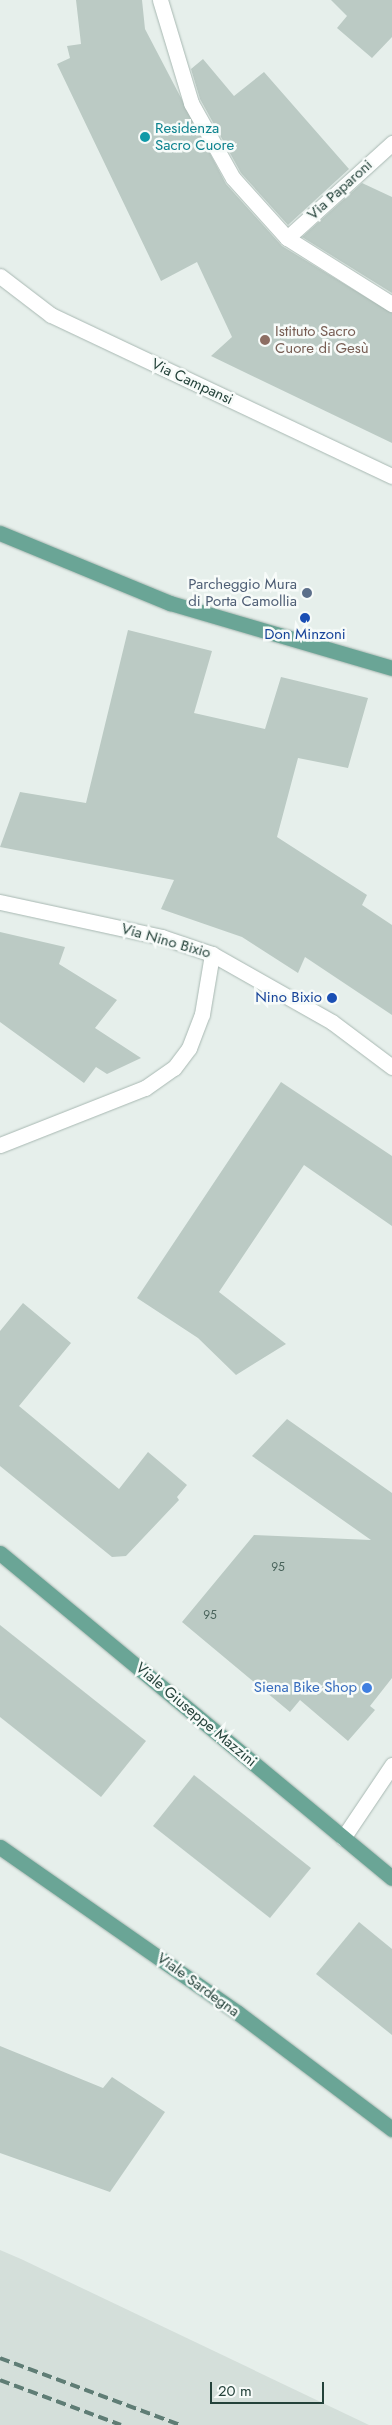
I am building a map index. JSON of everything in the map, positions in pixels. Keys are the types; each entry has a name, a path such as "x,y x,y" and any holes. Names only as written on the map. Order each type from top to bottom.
{"main road":[{"path":"0,533 135,591 298,644 392,668"},
{"name":"Viale Giuseppe Mazzini","path":"0,1553 392,1878"},
{"name":"Viale Sardegna","path":"0,1847 238,2013 392,2129"}],"street":[{"path":"160,0 176,62 202,125 233,178 288,238 392,304"},
{"name":"Via Paparoni","path":"288,238 392,143"},
{"name":"Via Campansi","path":"0,276 51,314 392,476"},
{"name":"Via Nino Bixio","path":"0,902 162,937 212,954 332,1022 392,1066"},
{"path":"0,1145 145,1088 174,1068 189,1048 202,1014 212,954"},
{"path":"343,1838 392,1765"}],"shaded area":[{"path":"0,2250 21,2259 369,2425 0,2425"}],"building":[{"path":"76,0 142,0 145,29 226,184 282,246 392,313 392,443 211,356 232,337 197,262 161,281 57,64 70,58 67,46 81,44"},
{"path":"331,0 392,0 392,37 372,58 337,28 347,16"},
{"path":"203,59 234,96 264,72 349,169 288,225 241,173 200,99 191,69"},
{"path":"362,183 392,197 392,293 302,237"},
{"path":"128,630 212,651 194,713 265,729 281,677 368,698 348,768 298,758 277,837 367,895 362,905 392,925 392,1015 305,957 298,973 242,937 161,909 174,880 0,847 20,792 86,803"},
{"path":"0,932 65,947 59,964 117,1000 95,1028 141,1058 107,1074 96,1067 84,1083 0,1022"},
{"path":"281,1082 392,1156 392,1226 304,1165 219,1292 286,1344 236,1375 198,1338 137,1298"},
{"path":"23,1303 71,1343 19,1406 119,1489 148,1452 187,1485 177,1497 179,1500 126,1556 112,1557 0,1466 0,1331"},
{"path":"287,1419 392,1493 392,1678 370,1706 375,1710 348,1741 300,1700 290,1712 182,1622 254,1535 371,1540 252,1456"},
{"path":"0,1625 146,1741 101,1797 0,1717"},
{"path":"194,1775 311,1868 270,1918 153,1826"},
{"path":"359,1922 392,1949 392,2035 316,1974"},
{"path":"0,2046 103,2088 112,2077 165,2112 110,2192 0,2153"}],"railway":[{"path":"0,2358 180,2425"},
{"path":"0,2380 121,2425"}],"place":[{"name":"Residenza Sacro Cuore","path":"145,137"},
{"name":"Istituto Sacro Cuore di Gesù","path":"265,340"},
{"name":"Parcheggio Mura di Porta Camollia","path":"307,593"},
{"name":"Don Minzoni","path":"305,618"},
{"name":"Nino Bixio","path":"332,998"},
{"name":"Siena Bike Shop","path":"367,1688"}]}
